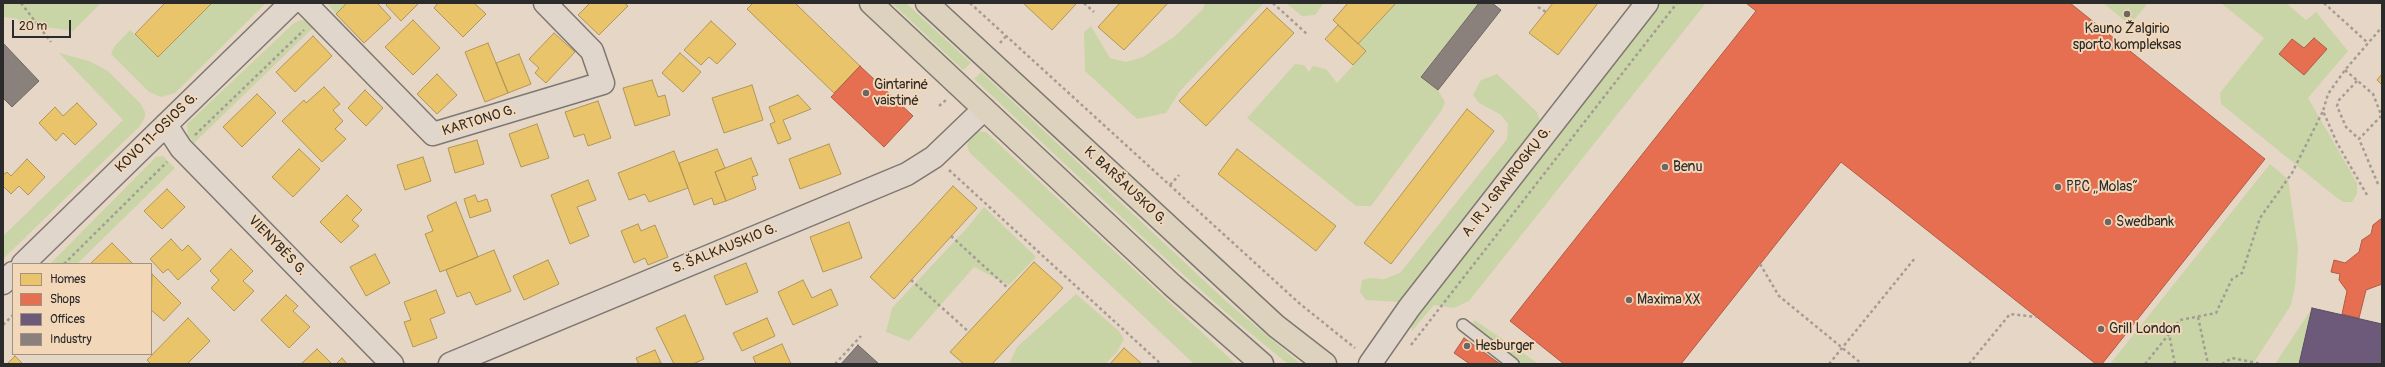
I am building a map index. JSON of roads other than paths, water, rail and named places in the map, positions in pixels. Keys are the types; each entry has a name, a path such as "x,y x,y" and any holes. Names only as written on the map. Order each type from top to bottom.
{"main road":[{"path":"871,3 1172,285 1262,364"},
{"name":"K. BARŠAUSKO G.","path":"927,3 1276,326 1325,364"}],"street":[{"name":"KOVO 11-OSIOS G.","path":"23,263 291,3"},
{"name":"KARTONO G.","path":"305,3 433,134 603,83 592,51 544,3"},
{"name":"A. IR J. GRAVROGKŲ G.","path":"1370,364 1409,308 1648,3"},
{"name":"S. ŠALKAUSKIO G.","path":"450,364 907,174 934,157 984,109"},
{"name":"VIENYBĖS G.","path":"166,125 181,148 392,364"},
{"path":"3,283 12,274"}],"lane":[{"path":"1463,325 1513,364"}],"place":[{"name":"Kauno Žalgirio sporto kompleksas","path":"2127,14"},
{"name":"Gintarinė vaistinė","path":"866,93"},
{"name":"Benu","path":"1665,167"},
{"name":"PPC „Molas“","path":"2058,187"},
{"name":"Swedbank","path":"2108,222"},
{"name":"Maxima XX","path":"1629,300"},
{"name":"Grill London","path":"2101,329"},
{"name":"Hesburger","path":"1467,346"}]}
